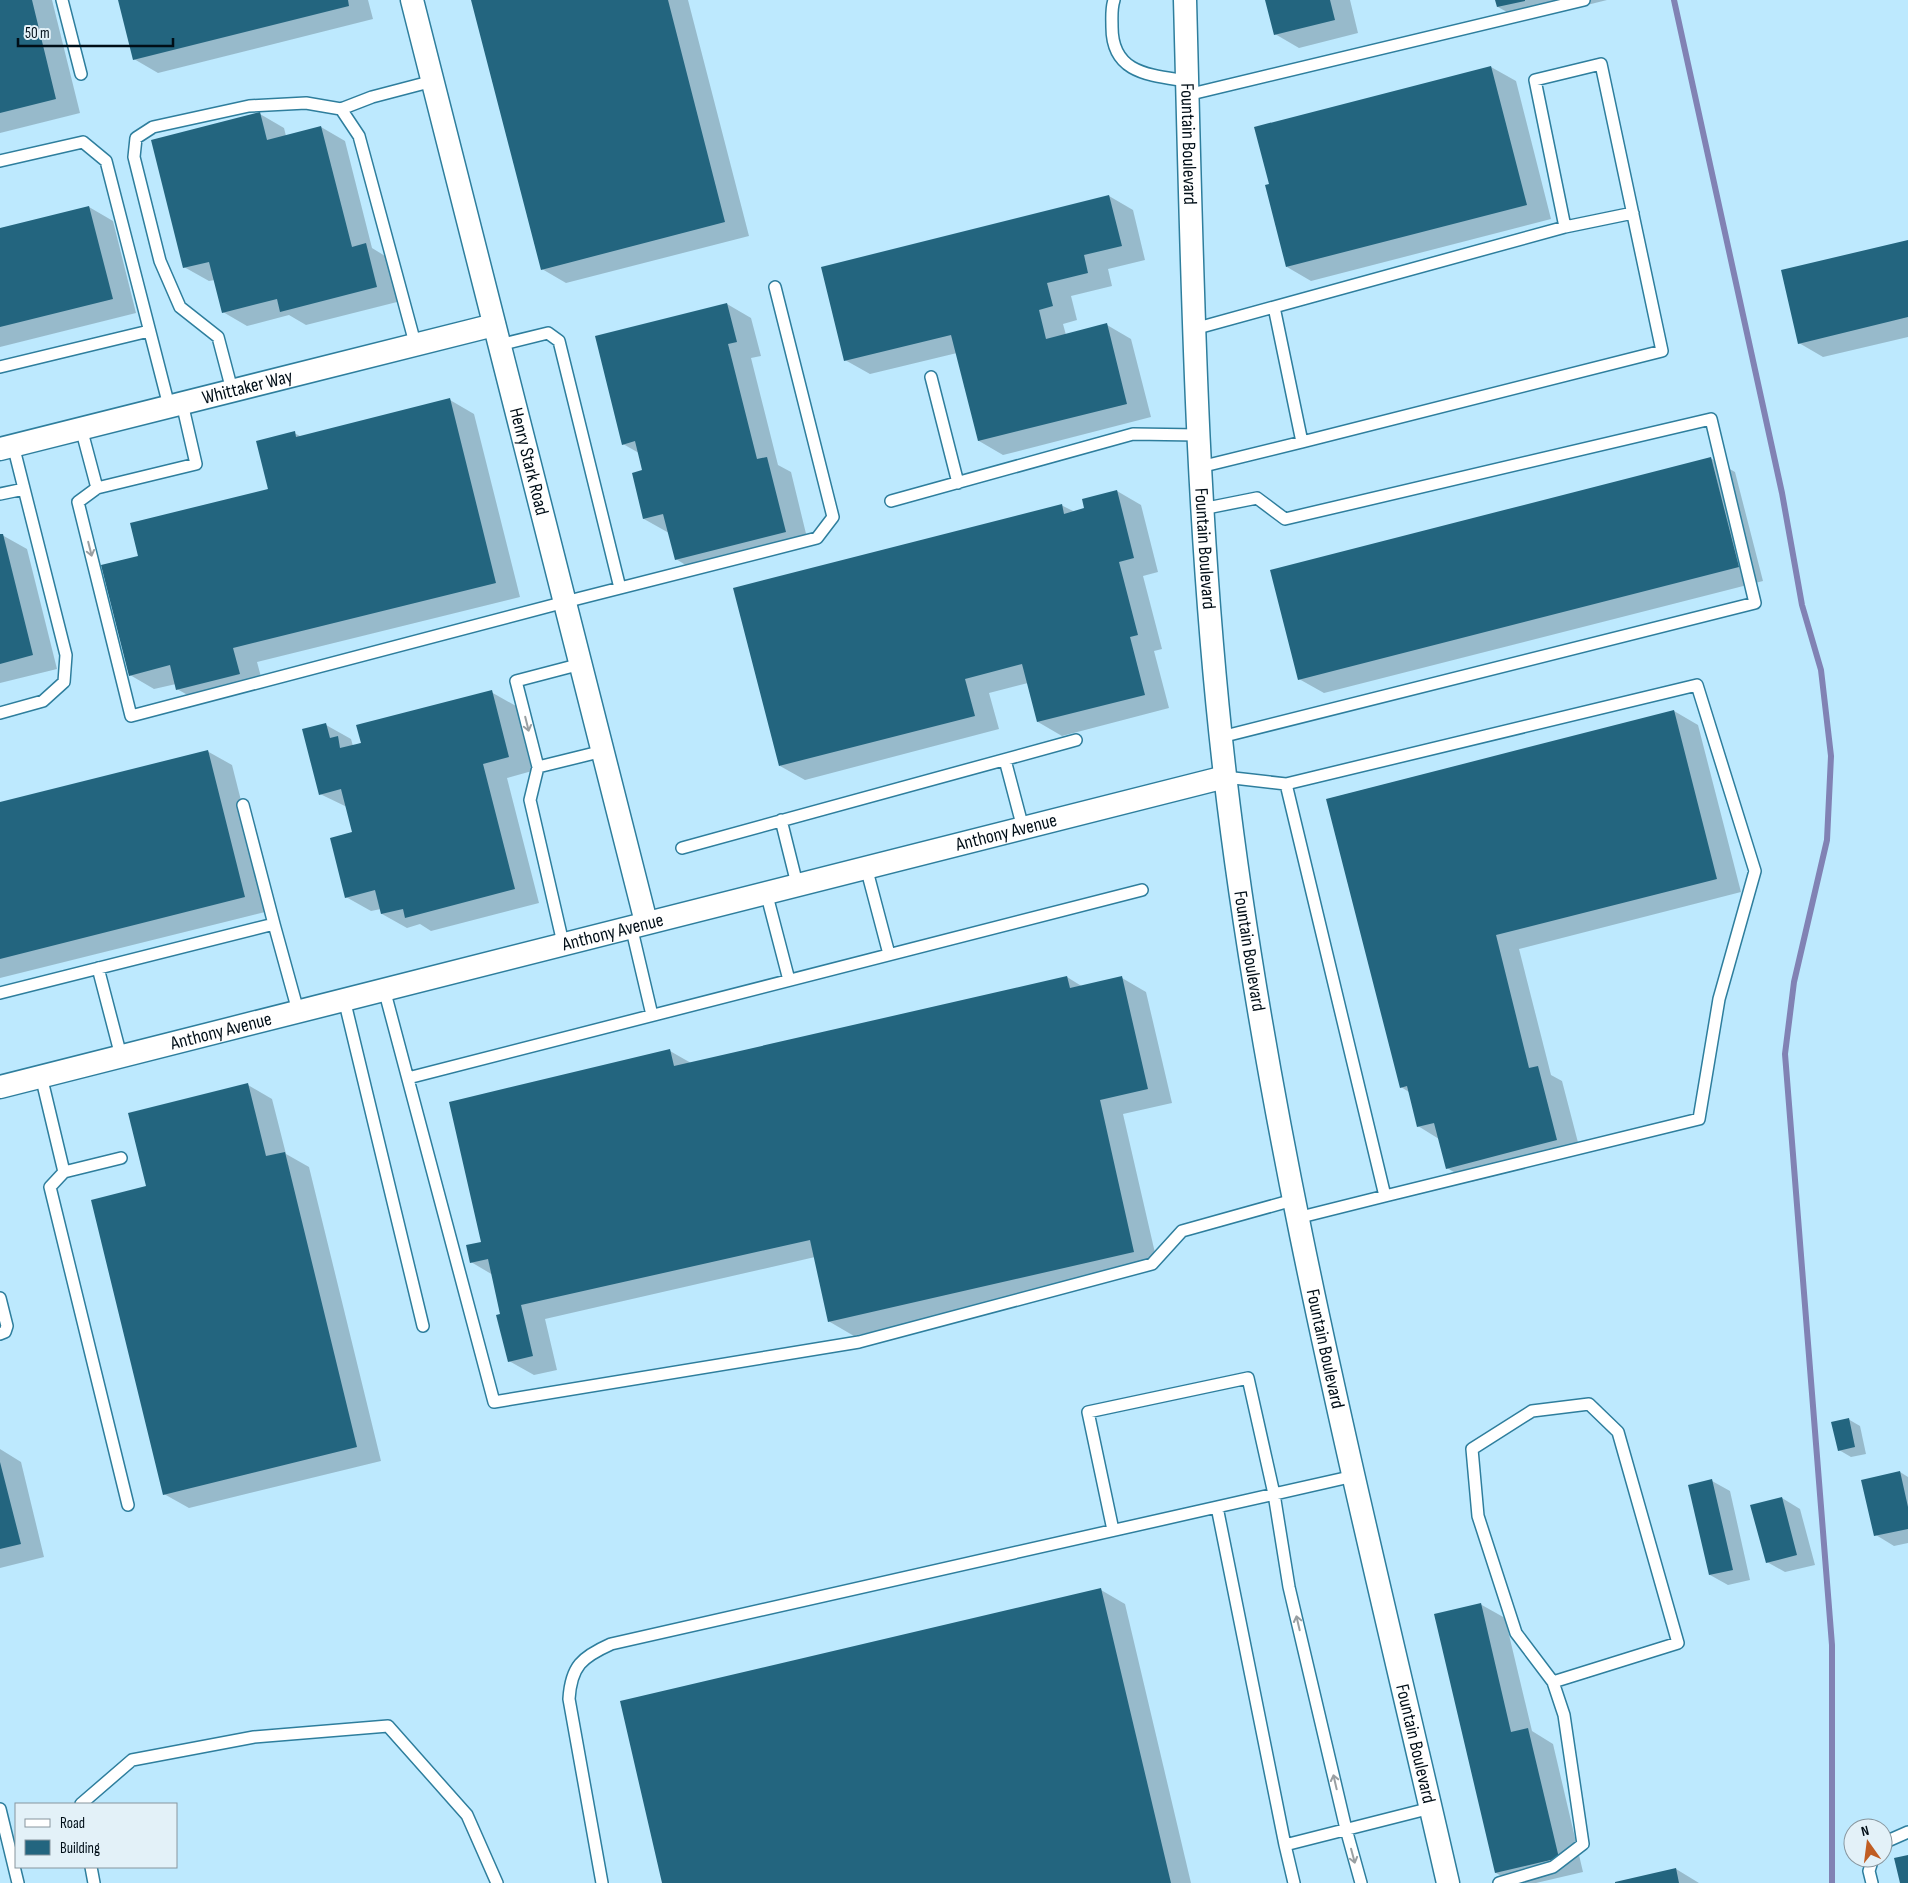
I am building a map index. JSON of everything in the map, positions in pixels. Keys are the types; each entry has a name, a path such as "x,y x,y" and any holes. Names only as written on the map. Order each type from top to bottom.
{"street":[{"name":"Henry Stark Road","path":"412,0 603,751 639,924"},
{"name":"Fountain Boulevard","path":"1185,0 1198,435 1202,509 1225,777 1257,1003 1295,1209 1354,1476 1448,1883"},
{"name":"Whittaker Way","path":"7,447 415,344 497,335"},
{"name":"Anthony Avenue","path":"0,1086 1225,777"}],"lane":[{"path":"62,0 81,74"},
{"path":"1114,0 1111,8 1112,41 1121,61 1144,74 1187,88 1584,0"},
{"path":"1200,467 1662,352 1601,64 1535,80 1565,227"},
{"path":"232,390 218,337 180,307 160,261 134,157 136,138 153,128 249,106 306,103 341,109 372,97 433,81"},
{"path":"341,109 359,136 415,344"},
{"path":"0,161 83,142 106,160 150,331 196,464 97,488 78,502 131,716 817,538 833,517 775,287"},
{"path":"1194,329 1565,227 1632,213"},
{"path":"1274,307 1302,442"},
{"path":"0,367 150,331"},
{"path":"497,335 548,333 559,340 620,588"},
{"path":"931,377 958,483"},
{"path":"1202,509 1257,498 1285,519 1711,419 1755,603 1221,737"},
{"path":"81,428 97,488"},
{"path":"891,501 1132,434 1198,435"},
{"path":"0,713 43,701 64,682 66,655 24,488 7,447"},
{"path":"0,494 24,488"},
{"path":"563,943 530,800 538,767 516,681 581,664"},
{"path":"384,989 494,1402 859,1342 1152,1264 1182,1231 1295,1209 1385,1196 1699,1119 1719,999 1755,871 1697,685 1286,784 1225,777"},
{"path":"682,848 1076,740"},
{"path":"538,767 603,751"},
{"path":"1004,760 1023,828"},
{"path":"1286,784 1385,1196"},
{"path":"243,805 298,1011"},
{"path":"781,820 797,884"},
{"path":"866,867 889,954"},
{"path":"408,1078 1142,890"},
{"path":"766,892 789,980"},
{"path":"0,993 274,924"},
{"path":"639,924 652,1015"},
{"path":"98,968 121,1056"},
{"path":"344,999 423,1326"},
{"path":"41,1076 64,1172"},
{"path":"121,1158 64,1172 50,1187 128,1505"},
{"path":"0,1298 7,1326 5,1332 0,1334"},
{"path":"1113,1530 1088,1412 1248,1378 1274,1494 1289,1587 1346,1829 1361,1883"},
{"path":"1499,1883 1553,1867 1583,1844 1564,1715 1553,1682 1516,1634 1478,1516 1472,1449 1532,1412 1589,1404 1618,1432 1678,1642 1553,1682"},
{"path":"602,1883 569,1699 570,1680 579,1663 595,1651 612,1644 1354,1476"},
{"path":"1217,1507 1294,1883"},
{"path":"83,1803 132,1760 254,1737 388,1726 467,1815 497,1883"},
{"path":"1285,1845 1431,1808"},
{"path":"0,1809 18,1883"},
{"path":"1893,1839 1908,1832"},
{"path":"91,1868 94,1883"},
{"path":"1870,1868 1872,1883"}],"building":[{"path":"0,0 32,0 56,99 0,113"},
{"path":"118,0 348,0 349,6 133,60"},
{"path":"471,0 668,0 725,222 541,270"},
{"path":"1265,0 1330,0 1335,20 1274,35"},
{"path":"1495,0 1525,0 1525,1 1497,7"},
{"path":"1491,66 1527,205 1286,267 1265,185 1269,184 1254,127"},
{"path":"260,112 267,140 321,126 352,247 366,243 377,287 280,312 277,299 222,313 209,262 183,268 151,140"},
{"path":"1109,195 1122,246 1084,255 1088,273 1047,283 1053,306 1039,310 1046,339 1107,323 1127,404 978,441 951,335 844,361 821,267"},
{"path":"89,206 113,299 0,327 0,228"},
{"path":"1908,240 1908,317 1798,344 1781,270"},
{"path":"727,303 737,342 728,344 757,459 767,457 786,532 675,560 663,514 643,519 632,473 642,470 635,441 622,445 595,336"},
{"path":"450,398 496,583 233,648 240,674 176,690 170,665 129,676 101,565 138,556 130,523 268,489 256,441 295,431 296,437"},
{"path":"1711,457 1739,567 1298,680 1270,570"},
{"path":"1117,490 1134,558 1119,562 1138,635 1130,637 1145,695 1037,722 1022,664 965,679 975,716 779,766 733,588 1062,504 1064,514 1084,508 1082,499"},
{"path":"0,534 3,534 33,655 0,664"},
{"path":"492,690 509,757 483,764 515,889 405,918 403,909 381,914 375,890 345,898 330,838 352,832 341,789 319,795 302,729 326,723 330,738 338,736 340,748 361,743 356,725"},
{"path":"1674,710 1717,879 1496,935 1529,1068 1538,1066 1557,1140 1446,1169 1434,1123 1417,1127 1407,1086 1400,1088 1326,799"},
{"path":"208,750 245,897 0,959 0,802"},
{"path":"1067,976 1070,988 1122,976 1148,1089 1100,1100 1134,1252 828,1322 810,1240 521,1305 533,1356 508,1362 496,1315 500,1314 488,1259 470,1263 466,1245 481,1242 449,1102 670,1049 674,1066"},
{"path":"248,1083 266,1156 285,1152 357,1447 163,1495 91,1200 146,1186 128,1113"},
{"path":"1849,1418 1855,1447 1838,1451 1831,1422"},
{"path":"0,1462 21,1544 0,1549"},
{"path":"1900,1471 1908,1507 1908,1529 1874,1536 1861,1480"},
{"path":"1712,1479 1733,1570 1709,1575 1688,1485"},
{"path":"1782,1497 1797,1555 1766,1563 1750,1505"},
{"path":"1101,1588 1171,1883 662,1883 620,1701"},
{"path":"1481,1603 1511,1732 1528,1728 1559,1858 1495,1873 1434,1614"},
{"path":"1908,1855 1908,1883 1900,1883 1894,1858"},
{"path":"1676,1868 1679,1883 1615,1883 1615,1882"}],"waterway":[{"path":"1674,0 1782,493 1802,605 1821,670 1831,756 1827,840 1794,982 1785,1054 1832,1645 1832,1883"}]}
